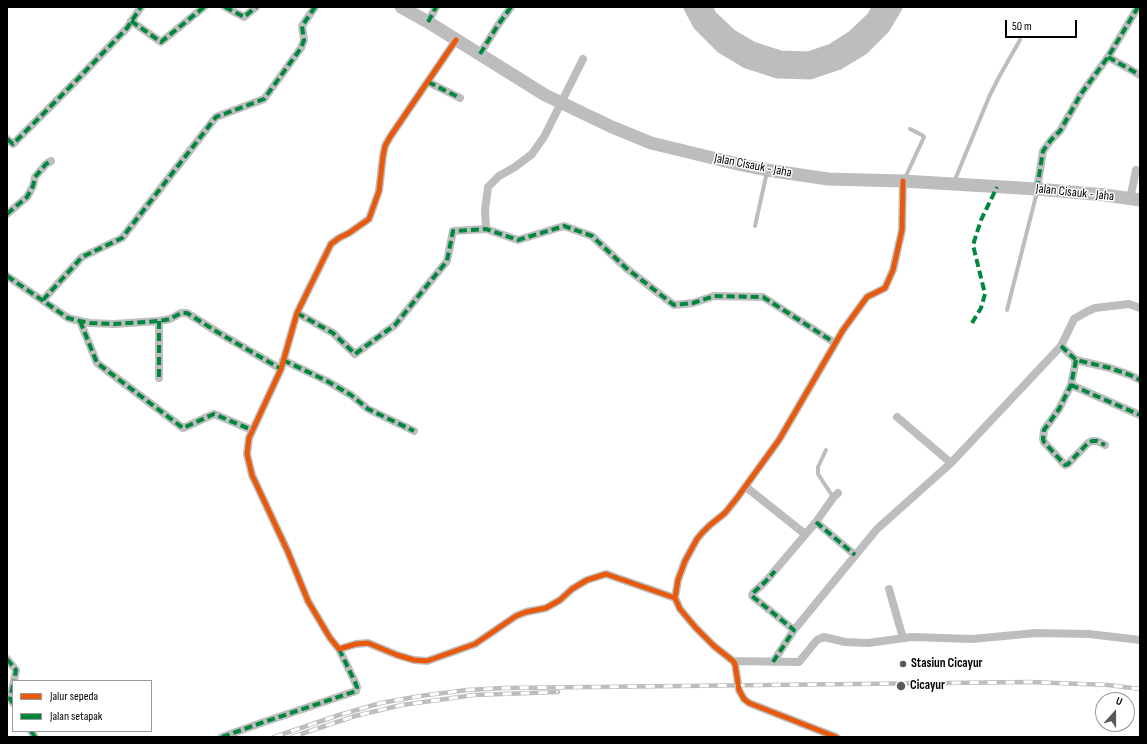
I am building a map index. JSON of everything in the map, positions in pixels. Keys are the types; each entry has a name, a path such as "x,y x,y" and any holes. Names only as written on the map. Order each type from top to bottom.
{"highway":[{"path":"691,7 700,24 722,46 747,61 778,71 810,72 837,63 862,48 883,27 895,7"},
{"path":"705,7 710,17 730,36 752,50 780,58 808,59 832,51 854,38 873,19 880,7"}],"main road":[{"name":"Jalan Cisauk - Jaha","path":"401,7 428,22 545,95 612,127 651,143 742,165 828,179 903,181 1037,189 1105,195 1135,200"}],"street":[{"path":"7,140 13,144 74,84 127,28 141,7"},
{"path":"131,22 161,42 204,7"},
{"path":"225,7 244,17 256,7"},
{"path":"43,300 82,257 122,238 216,118 264,99 301,48 304,40 302,26 316,7"},
{"path":"428,22 436,7"},
{"path":"480,54 498,24 511,7"},
{"path":"1037,189 1043,151 1060,131 1081,94 1108,57 1138,7"},
{"path":"222,737 261,722 356,691 357,687 340,649 330,638 308,601 288,552 252,475 247,454 248,438 281,369 297,313 331,244 369,218 379,191 385,146 456,40"},
{"path":"1108,57 1140,75"},
{"path":"486,229 485,210 488,187 499,176 515,167 532,154 544,137 583,59"},
{"path":"428,82 460,98"},
{"path":"7,214 27,197 33,186 35,177 46,164 51,161"},
{"path":"1135,200 1136,170"},
{"path":"836,737 749,703 744,699 739,690 735,664 733,661 714,646 696,628 680,608 675,598 678,580 685,561 697,539 732,506 746,487 779,440 843,330 867,297 885,288 893,270 902,230 903,181"},
{"path":"297,313 333,333 355,354 395,325 447,261 453,231 486,229 518,240 564,226 592,236 626,268 674,305 693,303 714,296 763,297 835,343"},
{"path":"7,276 68,318 80,321 114,324 159,322 181,313 187,313 219,334 281,369"},
{"path":"773,662 794,630 877,529 951,463 1060,346 1074,318 1095,308 1129,304 1140,308"},
{"path":"80,321 97,363 183,428 214,414 252,430"},
{"path":"159,322 159,378"},
{"path":"1060,346 1076,360 1110,368 1140,380"},
{"path":"284,360 327,381 351,395 368,409 414,431"},
{"path":"1076,360 1071,385 1059,410 1044,430 1044,442 1064,465 1068,464 1088,443 1092,441 1097,441 1105,445"},
{"path":"1071,385 1140,415"},
{"path":"897,418 951,463"},
{"path":"746,487 805,534"},
{"path":"794,630 752,596 753,593 766,581 816,522 836,495"},
{"path":"816,522 855,555"},
{"path":"340,649 356,644 368,643 397,656 427,661 475,644 516,616 526,612 546,608 560,600 572,589 587,580 606,574 675,598"},
{"path":"889,589 903,638"},
{"path":"733,661 799,662 817,640 824,637 845,642 868,643 903,638 930,637 958,640 1036,633 1089,634 1140,640"},
{"path":"7,659 16,670 14,680"},
{"path":"12,690 10,699 12,702"}],"lane":[{"path":"954,184 989,97 1020,40"},
{"path":"903,181 924,137 922,134 910,129"},
{"path":"755,226 767,170"},
{"path":"1007,310 1037,189"},
{"path":"826,450 818,467 818,474 836,495"}],"railway":[{"path":"274,737 339,715 381,703 467,690 504,688 1030,682 1108,685 1140,689"},
{"path":"292,737 355,716 402,705 474,695 558,692"}],"marked path":[{"path":"7,139 13,144 127,28 141,7"},
{"path":"131,21 161,42 204,7"},
{"path":"225,7 244,17 256,7"},
{"path":"43,300 82,257 122,238 216,117 264,99 301,48 304,40 302,26 315,7"},
{"path":"428,22 436,7"},
{"path":"480,54 511,7"},
{"path":"1037,189 1043,151 1060,131 1081,94 1108,57 1138,7"},
{"path":"1108,57 1140,75"},
{"path":"428,82 460,98"},
{"path":"7,214 27,197 33,186 35,177 46,164 51,161"},
{"path":"972,323 981,308 985,294 973,245 981,220 997,187"},
{"path":"297,313 333,333 355,354 395,325 447,261 453,231 486,229 518,240 564,226 592,236 626,268 674,305 693,303 714,296 763,297 835,343"},
{"path":"7,276 68,318 80,321 114,324 159,321 170,319 181,313 187,313 281,369"},
{"path":"80,321 97,363 183,428 214,414 252,430"},
{"path":"159,321 159,378"},
{"path":"1061,346 1076,360 1110,368 1140,380"},
{"path":"283,360 327,381 351,395 368,409 414,431"},
{"path":"1076,360 1071,385 1059,409 1044,430 1044,442 1065,465 1068,464 1088,443 1097,441 1105,445"},
{"path":"1071,385 1140,415"},
{"path":"816,522 855,555"},
{"path":"773,662 794,630 752,596 753,593 775,571"},
{"path":"222,737 356,691 357,687 355,682 339,649"},
{"path":"7,659 16,670 14,680"},
{"path":"12,690 10,699 12,702"},
{"path":"32,732 35,737"}],"cycle path":[{"path":"456,40 385,146 379,191 369,219 331,244 297,313 281,369 249,438 247,454 252,475 288,552 308,601 330,638 339,649 356,644 368,643 397,655 414,660 427,661 475,644 516,616 526,612 546,608 560,600 572,589 587,580 606,574 675,598"},
{"path":"836,737 749,703 744,699 739,690 735,664 733,661 714,646 696,628 680,609 675,598 678,580 685,561 697,539 710,525 725,513 779,440 843,330 867,297 885,288 893,270 902,230 903,181"}],"place":[{"name":"Stasiun Cicayur","path":"903,664"},
{"name":"Cicayur","path":"901,686"}]}
